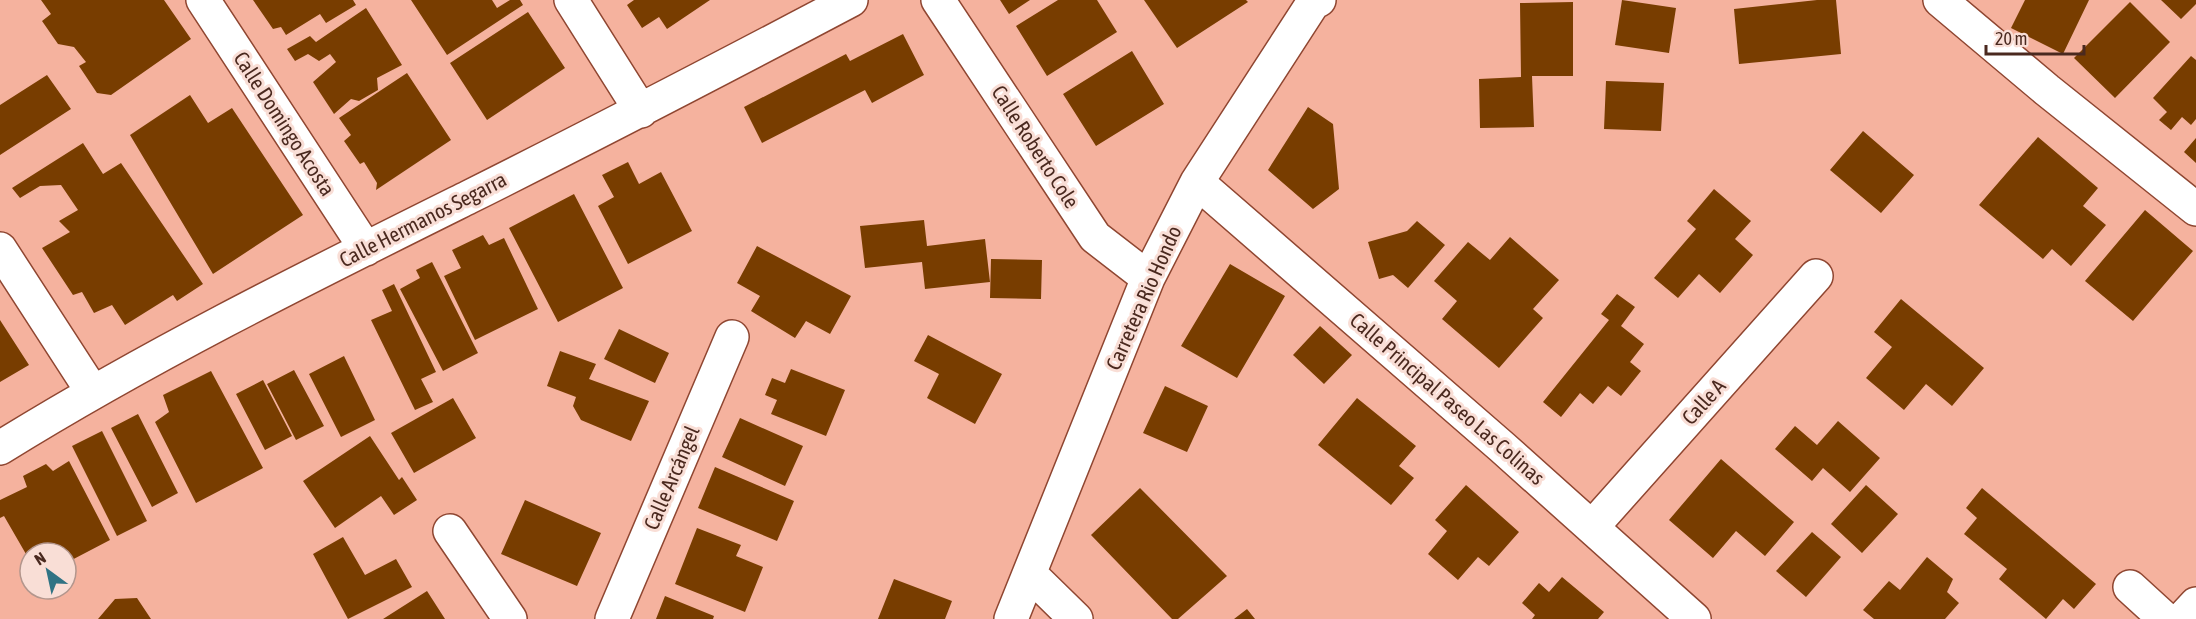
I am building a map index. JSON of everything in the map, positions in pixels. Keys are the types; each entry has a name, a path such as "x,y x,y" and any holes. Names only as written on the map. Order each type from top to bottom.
{"street":[{"name":"Calle Domingo Acosta","path":"203,0 366,249"},
{"path":"571,0 641,111"},
{"name":"Calle Hermanos Segarra","path":"0,448 92,391 366,249 641,111 851,0"},
{"name":"Calle Roberto Cole","path":"938,0 1095,237 1148,278"},
{"path":"1940,0 2196,209"},
{"name":"Carretera Rio Hondo","path":"1011,619 1148,278 1197,182 1314,1"},
{"name":"Calle Principal Paseo Las Colinas","path":"1197,182 1694,619"},
{"path":"0,249 92,391"},
{"name":"Calle A","path":"1592,527 1816,276"},
{"name":"Calle Arcángel","path":"612,619 732,337"},
{"path":"450,531 510,619"},
{"path":"1030,574 1076,619"},
{"path":"2130,587 2165,619"},
{"path":"2182,619 2196,604"}],"building":[{"path":"41,0 164,0 191,39 111,95 97,93 79,66 86,62 74,47 58,44 42,21 51,14"},
{"path":"253,0 353,0 356,5 326,23 320,14 286,35 281,27 273,29"},
{"path":"411,0 492,0 497,8 510,0 520,0 523,5 447,55"},
{"path":"634,0 710,0 667,29 659,17 642,28 627,5"},
{"path":"1000,0 1030,0 1009,14"},
{"path":"1058,0 1097,0 1117,32 1047,76 1016,26"},
{"path":"1144,0 1246,0 1248,2 1177,48"},
{"path":"1622,0 1676,8 1669,53 1615,45"},
{"path":"1836,0 1841,54 1739,64 1734,9"},
{"path":"2025,0 2089,0 2063,54 2011,28"},
{"path":"2161,0 2196,0 2196,4 2181,19"},
{"path":"1573,2 1573,76 1532,76 1534,127 1480,128 1479,79 1521,77 1520,3"},
{"path":"2130,2 2170,42 2115,98 2074,58"},
{"path":"366,8 402,65 377,78 378,90 359,101 351,99 334,114 313,82 336,62 330,54 319,61 308,54 295,61 287,49 310,36 316,42"},
{"path":"528,12 565,68 487,120 450,63"},
{"path":"903,34 924,75 872,103 865,90 762,143 744,107 846,54 850,61"},
{"path":"1132,51 1164,104 1096,146 1063,94"},
{"path":"2191,56 2196,60 2196,119 2191,125 2182,117 2171,130 2159,120 2167,112 2153,98"},
{"path":"407,73 451,140 376,190 377,183 364,162 360,164 344,141 351,135 339,118"},
{"path":"47,75 71,109 0,155 0,105"},
{"path":"1606,81 1664,83 1661,131 1604,129"},
{"path":"190,95 208,123 232,108 303,215 213,274 130,135"},
{"path":"1308,107 1333,124 1339,189 1313,209 1268,170"},
{"path":"1863,131 1914,175 1881,213 1830,170"},
{"path":"2038,137 2098,188 2083,206 2106,225 2071,266 2052,249 2043,259 1979,205"},
{"path":"2196,138 2196,163 2184,152"},
{"path":"83,143 103,174 121,163 203,284 177,301 173,295 125,325 112,305 94,313 82,292 73,295 42,248 70,232 59,221 78,210 61,185 40,186 20,198 12,188"},
{"path":"628,162 639,184 661,172 692,231 628,264 598,206 614,197 602,175"},
{"path":"1714,189 1751,221 1735,239 1753,255 1720,293 1699,274 1678,298 1654,278 1696,229 1687,221"},
{"path":"574,194 623,288 558,322 509,228"},
{"path":"2145,210 2193,251 2133,321 2085,281"},
{"path":"924,220 927,246 985,239 990,282 925,289 922,262 865,268 860,226"},
{"path":"1417,221 1445,245 1408,288 1393,275 1379,279 1368,242 1407,231"},
{"path":"483,235 489,245 504,238 538,309 475,340 444,276 461,268 452,250"},
{"path":"1510,237 1559,280 1533,309 1543,318 1499,368 1442,319 1457,301 1434,281 1468,242 1490,260"},
{"path":"757,246 851,296 830,334 806,321 795,338 751,311 760,296 737,283"},
{"path":"991,259 1042,260 1041,299 990,298"},
{"path":"432,262 478,353 443,371 400,289 420,278 416,270"},
{"path":"1230,264 1285,296 1237,378 1181,346"},
{"path":"394,284 436,372 421,379 433,402 415,410 371,320 392,311 382,290"},
{"path":"1617,294 1635,307 1621,326 1644,344 1630,362 1641,371 1621,396 1608,386 1593,404 1580,393 1561,417 1543,402 1609,320 1601,314"},
{"path":"1901,299 1984,368 1952,406 1926,384 1904,410 1866,378 1892,347 1874,332"},
{"path":"0,320 29,365 0,382"},
{"path":"1320,326 1352,355 1324,384 1293,355"},
{"path":"619,329 669,353 655,383 604,359"},
{"path":"928,335 1002,374 975,424 927,398 939,374 914,361"},
{"path":"560,351 596,364 589,379 649,401 631,441 581,420 573,406 576,397 547,386"},
{"path":"344,356 375,420 341,437 309,374"},
{"path":"791,369 845,390 826,436 771,414 777,400 765,395 772,378 785,383"},
{"path":"294,370 324,426 296,440 267,384"},
{"path":"211,371 263,468 196,503 155,422 169,412 163,395"},
{"path":"263,380 292,436 265,450 236,394"},
{"path":"1165,386 1208,406 1187,452 1143,433"},
{"path":"453,398 476,438 414,473 391,433"},
{"path":"1357,398 1416,446 1399,466 1414,478 1391,505 1318,445"},
{"path":"138,414 178,493 152,507 111,428"},
{"path":"740,418 803,446 785,486 722,457"},
{"path":"1838,421 1880,458 1850,492 1823,468 1812,481 1775,449 1795,426 1817,445"},
{"path":"102,431 147,521 117,536 72,446"},
{"path":"370,436 399,480 402,477 417,500 394,515 381,496 335,528 303,481"},
{"path":"1721,459 1794,522 1765,556 1736,531 1713,558 1669,520"},
{"path":"69,461 110,540 78,557 78,541 18,541 4,516 0,518 0,500 27,487 23,476 46,464 53,471"},
{"path":"715,467 794,501 777,541 698,508"},
{"path":"1466,485 1519,532 1489,566 1478,557 1458,580 1428,554 1447,531 1435,520"},
{"path":"1866,485 1898,514 1862,553 1831,524"},
{"path":"1140,488 1227,576 1178,619 1172,619 1091,535"},
{"path":"1982,488 2096,584 2074,609 2063,599 2046,619 1999,579 2007,569 1964,534 1977,518 1966,508"},
{"path":"525,500 601,533 577,586 501,554"},
{"path":"697,528 741,545 736,556 763,567 745,612 675,584"},
{"path":"1812,532 1841,557 1806,597 1776,571"},
{"path":"343,537 365,575 396,559 412,587 348,619 313,554"},
{"path":"1927,557 1953,579 1947,592 1959,603 1945,619 1874,619 1863,610 1889,581 1900,590"},
{"path":"1562,577 1604,612 1598,619 1532,619 1535,615 1522,603 1539,583 1549,592"},
{"path":"894,579 952,601 945,619 878,619"},
{"path":"427,591 445,619 383,619"},
{"path":"665,596 714,616 713,619 656,619"},
{"path":"137,598 151,619 98,619 115,599"},
{"path":"1247,609 1255,619 1234,619"}]}
